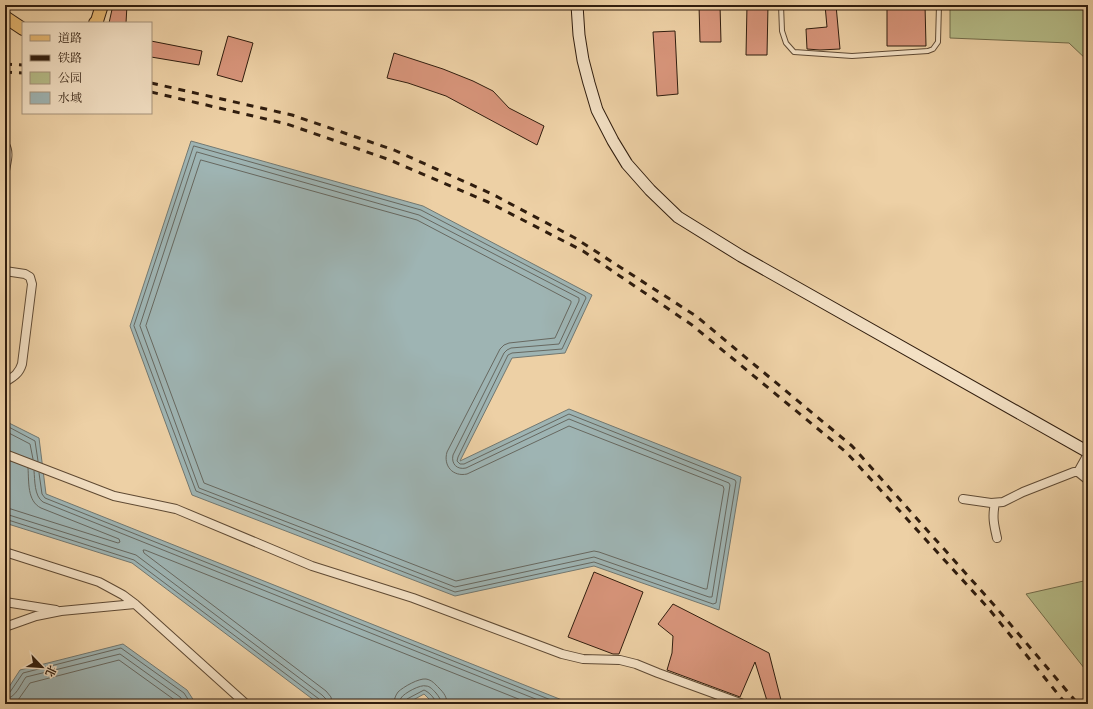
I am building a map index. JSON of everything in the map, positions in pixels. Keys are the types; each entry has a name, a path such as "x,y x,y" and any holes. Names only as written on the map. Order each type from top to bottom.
{"main road":[{"path":"97,22 102,5"},
{"path":"5,17 22,28"}],"street":[{"path":"577,5 579,35 583,60 597,110 627,164 650,190 678,217 741,256 1088,453 1078,472"},
{"path":"5,145 8,149 5,172"},
{"path":"5,271 26,274 30,277 32,284 22,364 20,370 15,376 5,382"},
{"path":"5,454 114,496 176,509 312,566 413,598 562,654 583,659 620,660 636,664 744,704"},
{"path":"963,499 991,503 1003,502 1023,492 1074,472 1078,472 1088,480"},
{"path":"995,503 993,512 997,538"},
{"path":"5,552 100,582 123,595 135,604 246,704"},
{"path":"5,602 61,611"},
{"path":"5,627 36,616 61,611 135,604"}],"lane":[{"path":"781,5 782,31 786,43 794,52 852,56 928,51 933,49 938,42 940,5"}],"green space":[{"path":"950,5 1088,5 1088,61 1069,43 950,38"},
{"path":"1088,580 1088,673 1026,594"}],"water":[{"path":"191,141 423,206 592,295 565,353 512,358 460,461 569,409 741,477 719,610 594,566 455,596 192,495 130,326"},
{"path":"5,421 39,438 46,494 572,704 434,704 424,694 406,704 319,704 132,563 5,523"},
{"path":"123,644 187,690 196,704 5,704 5,693 20,670"}],"building":[{"path":"113,5 127,5 126,22 109,22"},
{"path":"699,5 720,5 721,42 700,42"},
{"path":"747,5 768,5 767,55 746,55"},
{"path":"825,5 836,5 840,49 807,49 806,29 827,27"},
{"path":"887,5 925,5 926,46 887,46"},
{"path":"675,31 678,94 657,96 653,32"},
{"path":"228,36 253,43 242,82 217,75"},
{"path":"152,41 202,51 199,65 152,57"},
{"path":"394,53 443,69 493,91 509,108 544,126 537,145 446,96 408,83 387,78"},
{"path":"594,572 643,592 619,654 613,654 568,637"},
{"path":"673,604 769,653 782,704 768,704 755,662 740,697 667,670 672,653 673,636 658,624"}],"railway":[{"path":"5,64 22,65"},
{"path":"5,72 22,73"},
{"path":"152,83 292,115 394,150 492,194 575,238 696,316 852,446 994,605 1078,704"},
{"path":"152,92 287,124 390,160 488,202 583,251 692,325 846,452 989,609 1066,704"}]}
